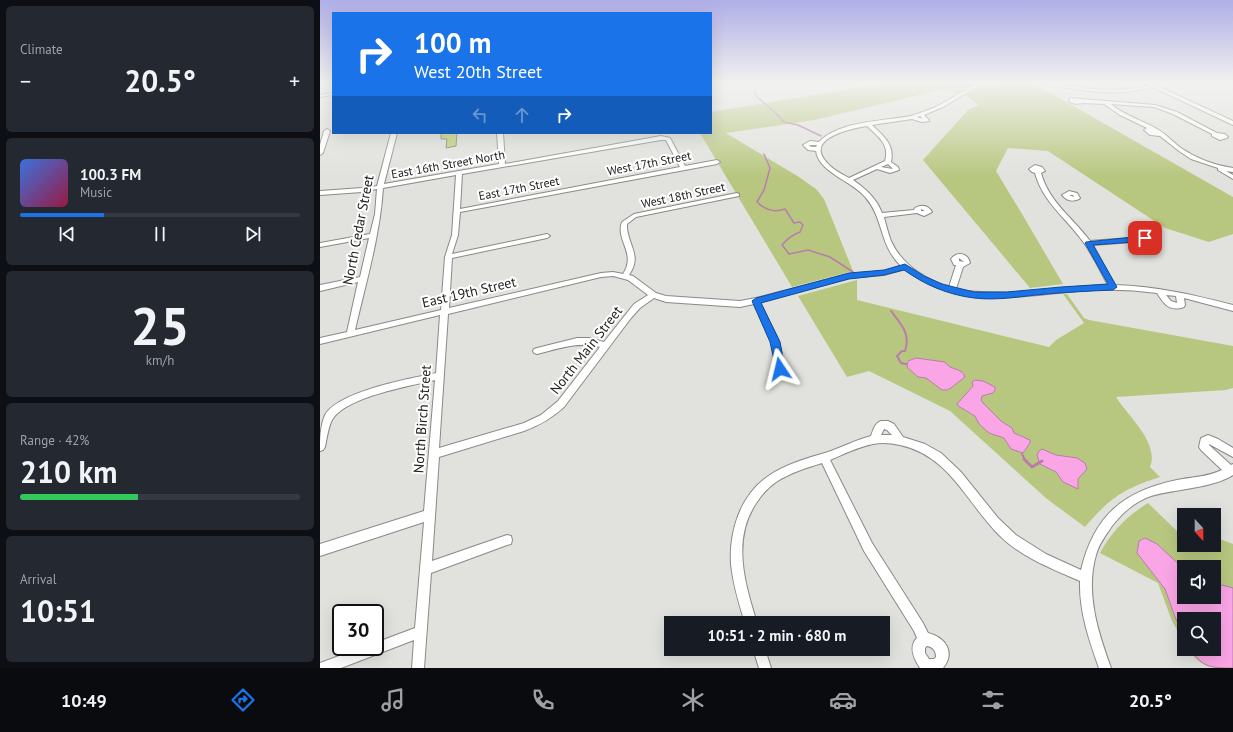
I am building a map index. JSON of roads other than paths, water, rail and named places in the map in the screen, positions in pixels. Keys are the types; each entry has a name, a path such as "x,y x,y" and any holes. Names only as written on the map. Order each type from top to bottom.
{"street":[{"path":"920,114 836,132 822,141 819,147 820,157 832,171 850,180 875,203 882,215 890,246 905,267 921,278 952,290 974,295 990,296 1113,287 1196,297 1233,308"},
{"path":"912,117 922,121 927,120 921,114"},
{"path":"1120,114 1162,134 1189,155 1217,167 1233,177"},
{"path":"1177,114 1216,134"},
{"path":"1214,114 1233,123"},
{"path":"850,180 878,168 889,159 891,150 888,143 869,125"},
{"path":"320,132 330,130"},
{"path":"320,153 330,130"},
{"name":"North Cedar Street","path":"350,334 374,235 379,209 380,187 394,134"},
{"path":"500,134 502,166"},
{"name":"East 16th Street North","path":"320,193 355,191 380,187 661,138 668,139 683,168"},
{"path":"878,168 890,171 896,170 889,159"},
{"name":"West 17th Street","path":"585,186 717,162"},
{"path":"1217,167 1233,170"},
{"path":"1038,172 1039,182 1047,197 1088,243 1113,287"},
{"name":"North Birch Street","path":"418,668 448,257 455,235 459,173"},
{"name":"East 17th Street","path":"456,211 585,186"},
{"name":"West 18th Street","path":"625,276 632,262 623,226 627,220 634,216 737,195"},
{"path":"1047,197 1061,197"},
{"path":"882,215 918,211"},
{"path":"320,245 374,235"},
{"path":"448,257 547,236"},
{"path":"1088,243 1134,240"},
{"path":"952,290 960,264"},
{"path":"625,276 636,281 652,295 672,300 728,304 756,301 849,276 884,272 905,267"},
{"name":"East 19th Street","path":"320,341 601,275 613,274 625,276"},
{"path":"320,288 363,279"},
{"path":"1160,292 1168,304 1178,307 1181,305 1180,295"},
{"name":"North Main Street","path":"434,454 524,427 541,420 561,404 632,311 652,295"},
{"path":"756,301 775,342 780,369"},
{"path":"537,351 577,341 589,341 606,346"},
{"path":"320,447 328,418 339,407 358,397 440,375"},
{"path":"875,439 878,429 881,425 886,424 891,426 900,441"},
{"path":"749,616 739,581 736,555 738,529 745,512 754,497 771,480 797,466 824,458 875,439 900,441 928,450 960,479 1003,531 1021,545 1047,561 1085,577"},
{"path":"1105,668 1094,638 1087,604 1085,577 1092,546 1102,529 1117,513 1139,496 1172,486 1207,479 1232,470 1204,446 1204,441 1208,439 1233,453"},
{"path":"824,458 868,547 919,628 924,640"},
{"path":"320,550 430,515"},
{"path":"425,569 507,540"},
{"path":"324,668 420,632"},
{"path":"761,656 765,668"}],"waterway":[{"path":"777,114 780,117"},
{"path":"781,119 784,122 798,125 821,136"},
{"path":"764,154 770,168 764,190 757,202 770,210 777,211 785,209 794,223 800,222 803,225 800,232 790,237 782,245 789,254 808,250 830,257 853,272"},
{"path":"891,311 906,334 907,345 905,351 902,351 897,356 901,363 906,364"},
{"path":"1022,454 1025,460"},
{"path":"1025,460 1032,467 1042,461"}]}
